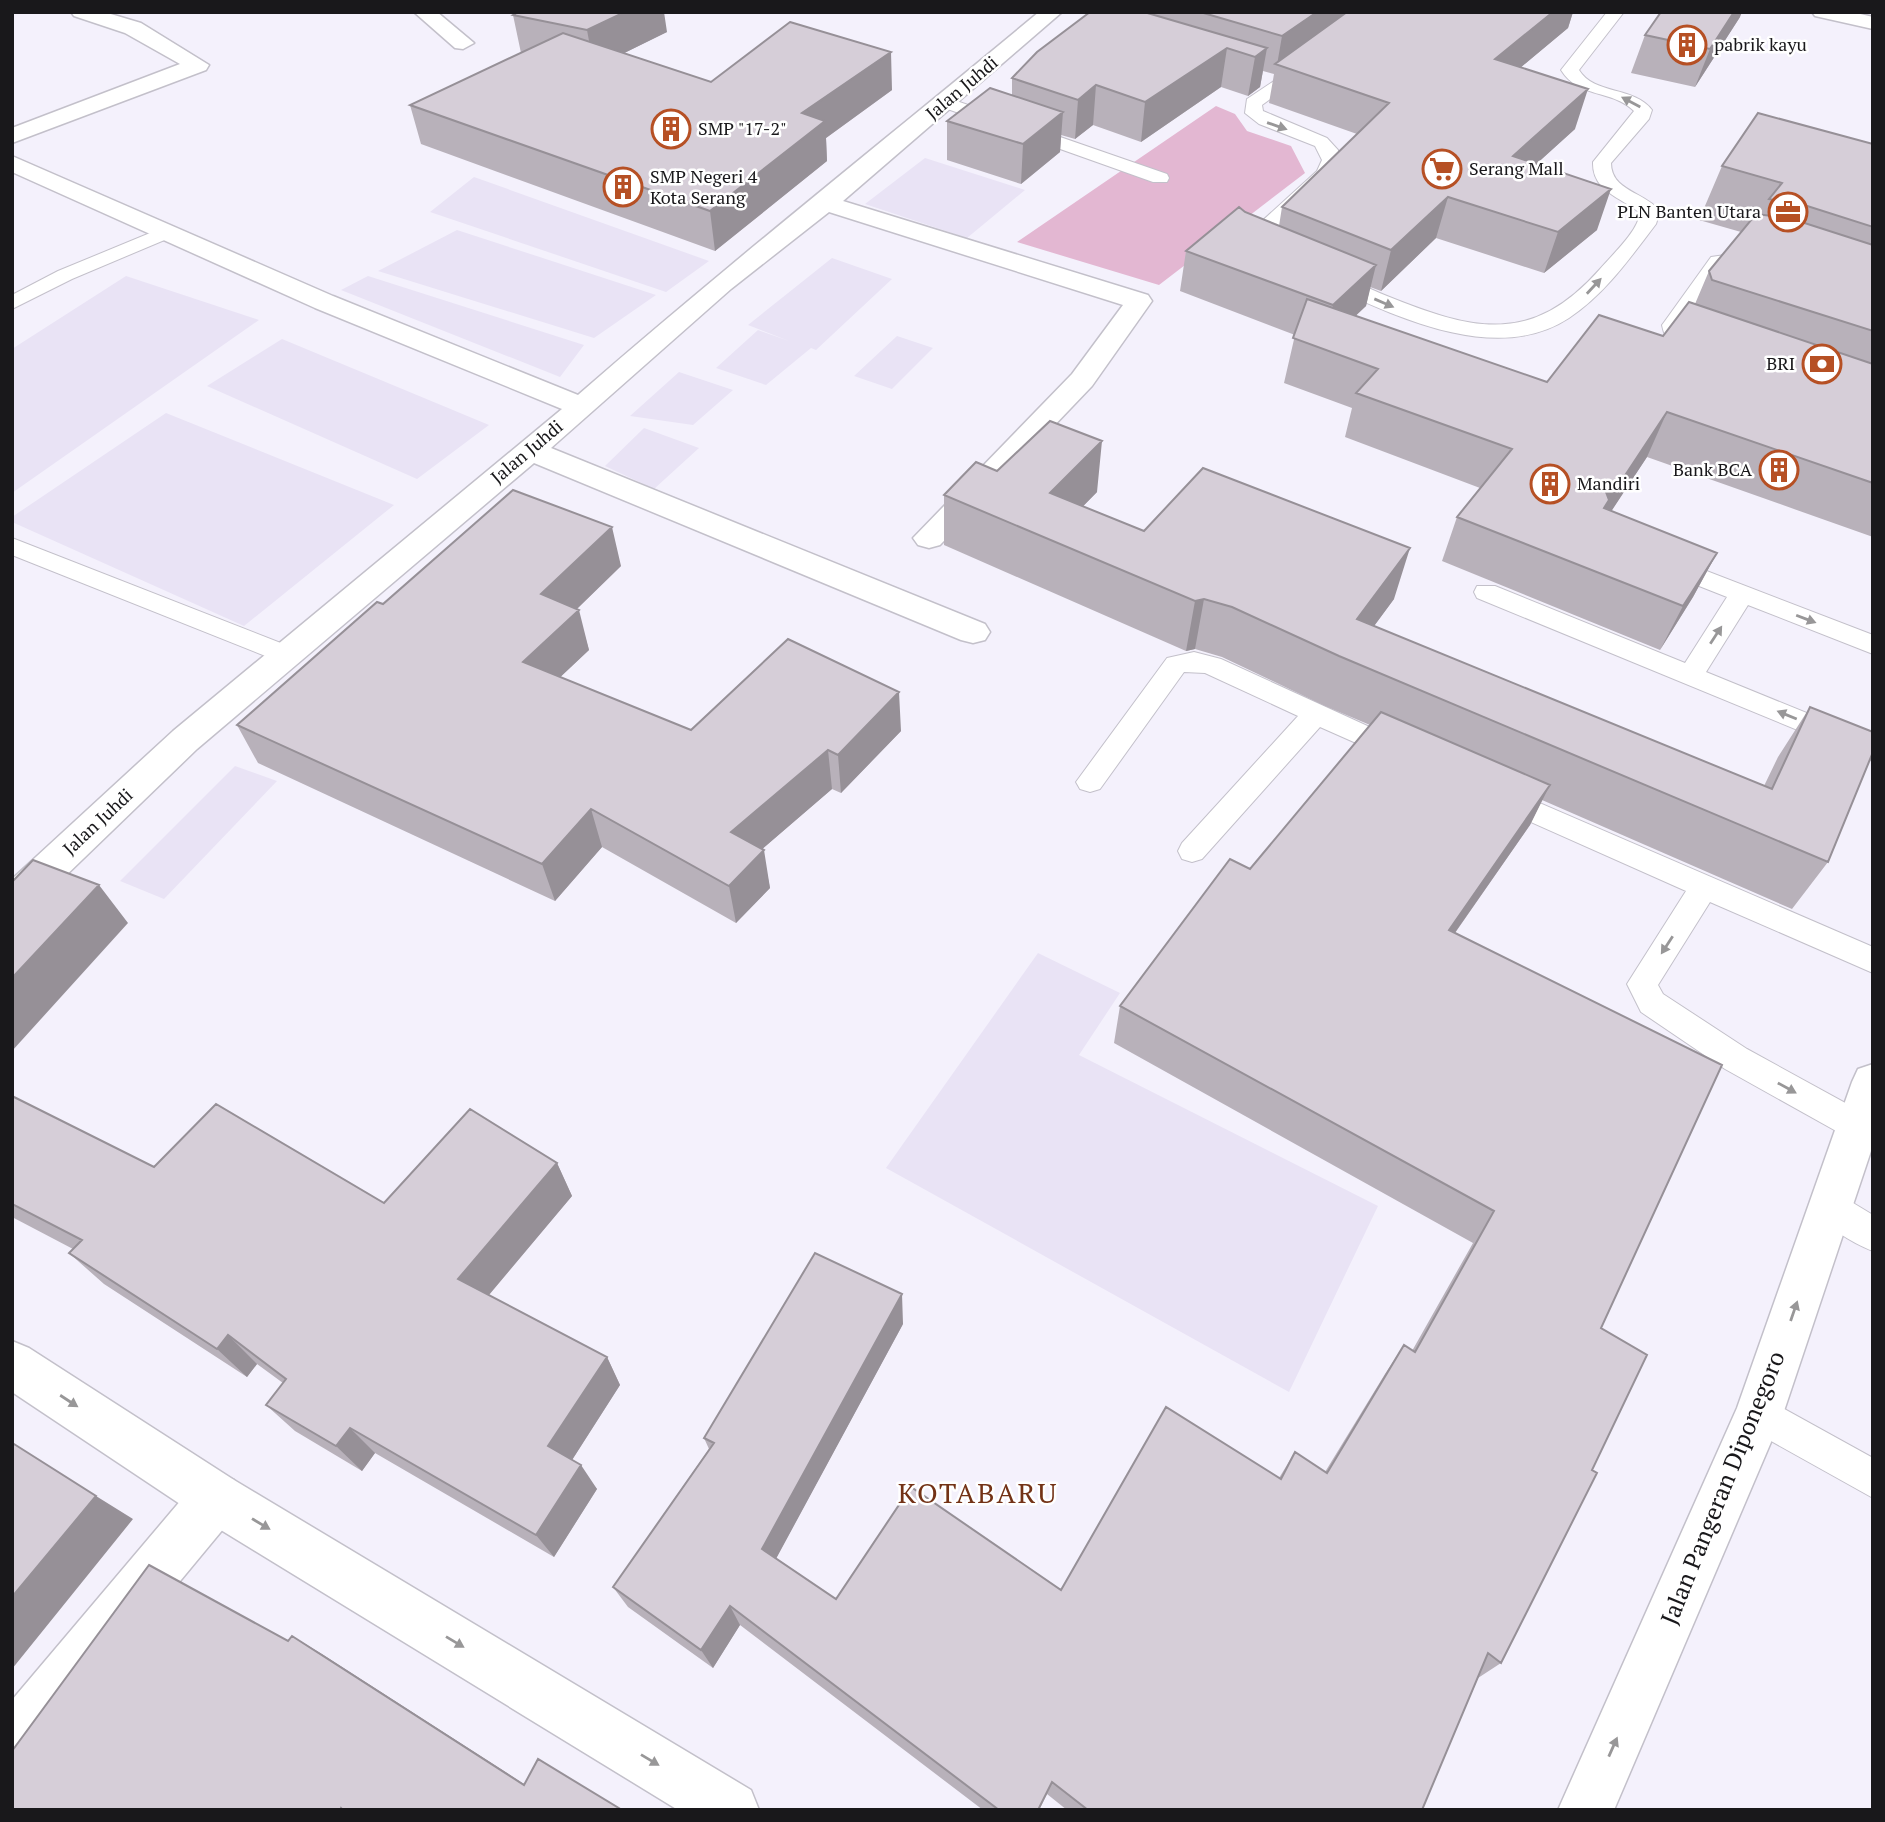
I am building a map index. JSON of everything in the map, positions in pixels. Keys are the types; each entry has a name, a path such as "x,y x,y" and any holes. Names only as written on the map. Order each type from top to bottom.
{"street":[{"path":"12,136 198,65 133,28 81,12"},
{"path":"424,12 463,43"},
{"name":"Jalan Juhdi","path":"12,903 185,740 582,407 722,283 825,203 1052,12"},
{"path":"1822,12 1873,23"},
{"path":"12,163 324,302 582,407"},
{"path":"825,203 1139,300 1082,380 929,538"},
{"path":"529,450 973,632"},
{"name":"Jalan Pangeran Diponegoro","path":"1586,1810 1759,1414 1873,1082"},
{"path":"12,1364 216,1498 731,1810"},
{"path":"12,1742 216,1498"}],"lane":[{"path":"1316,272 1389,306 1447,324 1504,331 1541,325 1586,294 1649,220 1650,211 1642,202 1608,185 1601,171 1602,162 1643,115 1643,110 1628,99 1579,83 1570,70 1616,12"},
{"path":"1270,255 1246,246 1325,173 1333,162 1332,153 1326,143 1264,122 1254,113 1254,103 1318,56"},
{"path":"1253,76 1278,84"},
{"path":"946,102 1160,178"},
{"path":"12,303 65,275 167,232"},
{"path":"1704,350 1679,341 1672,333 1672,325 1717,261 1732,258 1754,261"},
{"path":"12,546 286,655"},
{"path":"1640,554 1873,645"},
{"path":"1486,592 1873,751"},
{"path":"1690,676 1742,594"},
{"path":"1090,782 1176,664 1194,661 1213,666 1428,765"},
{"path":"1192,851 1315,715"},
{"path":"1478,787 1873,961"},
{"path":"1704,888 1642,984 1646,995 1736,1059 1857,1126"},
{"path":"1830,1205 1873,1235"},
{"path":"1759,1414 1873,1479"}],"shaded area":[{"path":"1216,106 1235,114 1247,131 1291,146 1305,173 1159,285 1017,242"},
{"path":"925,158 1025,190 967,238 865,204"},
{"path":"474,177 709,261 666,292 430,212"},
{"path":"457,230 656,295 594,338 378,271"},
{"path":"832,258 892,279 816,350 811,348 766,385 716,368 758,330 789,341 748,325"},
{"path":"126,276 259,320 12,493 12,349"},
{"path":"368,276 584,345 560,377 341,290"},
{"path":"897,336 933,348 892,389 854,376"},
{"path":"282,339 489,425 417,479 207,386"},
{"path":"679,372 733,390 693,425 630,416"},
{"path":"166,413 394,505 244,626 12,522 12,517"},
{"path":"644,428 699,448 654,489 605,466"},
{"path":"235,766 277,781 164,899 120,881"},
{"path":"1038,953 1120,993 1079,1055 1378,1206 1289,1392 886,1168"}],"building":[{"path":"518,12 625,12 587,30 513,15"},
{"path":"1090,12 1144,12 1267,48 1255,57 1227,48 1145,102 1096,85 1078,100 1012,78 1037,52"},
{"path":"1200,12 1317,12 1282,36"},
{"name":"Serang Mall","path":"1347,12 1553,12 1495,59 1588,89 1513,156 1611,189 1558,232 1448,197 1391,250 1282,207 1389,103 1275,64"},
{"path":"1661,12 1734,12 1710,49 1645,35"},
{"path":"790,22 891,52 802,113 825,121 710,211 410,105 563,33 711,82"},
{"path":"990,88 1063,112 1023,144 947,121"},
{"path":"1758,113 1873,144 1873,227 1801,204 1769,199 1782,183 1722,166"},
{"path":"1239,207 1245,212 1376,265 1333,305 1186,251"},
{"path":"1756,214 1789,218 1873,245 1873,331 1712,280 1709,271"},
{"path":"1307,299 1547,382 1599,315 1663,336 1689,302 1873,364 1873,483 1667,412 1620,483 1609,486 1606,492 1609,500 1604,508 1717,553 1683,606 1457,517 1512,449 1356,393 1378,369 1293,338"},
{"path":"1050,421 1102,441 1050,493 1144,531 1203,468 1410,548 1357,619 1772,789 1810,707 1873,732 1873,752 1828,862 1339,656 1232,607 1204,599 1195,601 944,495 976,462 997,471"},
{"path":"513,490 612,527 541,594 579,610 523,662 691,730 788,639 899,692 838,755 828,750 731,832 764,850 729,886 591,809 542,864 237,725 377,602 383,604"},
{"path":"1381,712 1550,785 1449,930 1722,1065 1601,1328 1647,1355 1592,1470 1597,1473 1501,1663 1488,1653 1422,1810 1088,1810 1052,1782 1038,1810 999,1810 730,1606 701,1650 613,1587 714,1443 704,1438 815,1253 902,1294 762,1549 836,1599 911,1487 1061,1590 1166,1407 1281,1479 1295,1452 1327,1473 1404,1345 1415,1352 1494,1211 1120,1006 1230,859 1250,869"},
{"path":"33,860 99,885 12,978 12,882"},
{"path":"12,1096 154,1167 216,1104 384,1203 470,1109 557,1163 458,1279 607,1357 548,1446 581,1465 536,1535 350,1428 336,1446 266,1405 286,1379 228,1335 217,1349 69,1253 82,1240 12,1204"},
{"path":"14,1444 96,1496 12,1597 12,1446"},
{"path":"149,1565 288,1641 292,1636 524,1785 538,1759 622,1810 12,1810 12,1751"}],"place":[{"name":"pabrik kayu","path":"1687,45"},
{"name":"SMP \"17-2\"","path":"671,129"},
{"name":"Serang Mall","path":"1442,169"},
{"name":"SMP Negeri 4 Kota Serang","path":"623,187"},
{"name":"PLN Banten Utara","path":"1788,212"},
{"name":"BRI","path":"1822,364"},
{"name":"Bank BCA","path":"1779,470"},
{"name":"Mandiri","path":"1550,484"}],"district":[{"name":"KOTABARU","path":"978,1493"}]}
